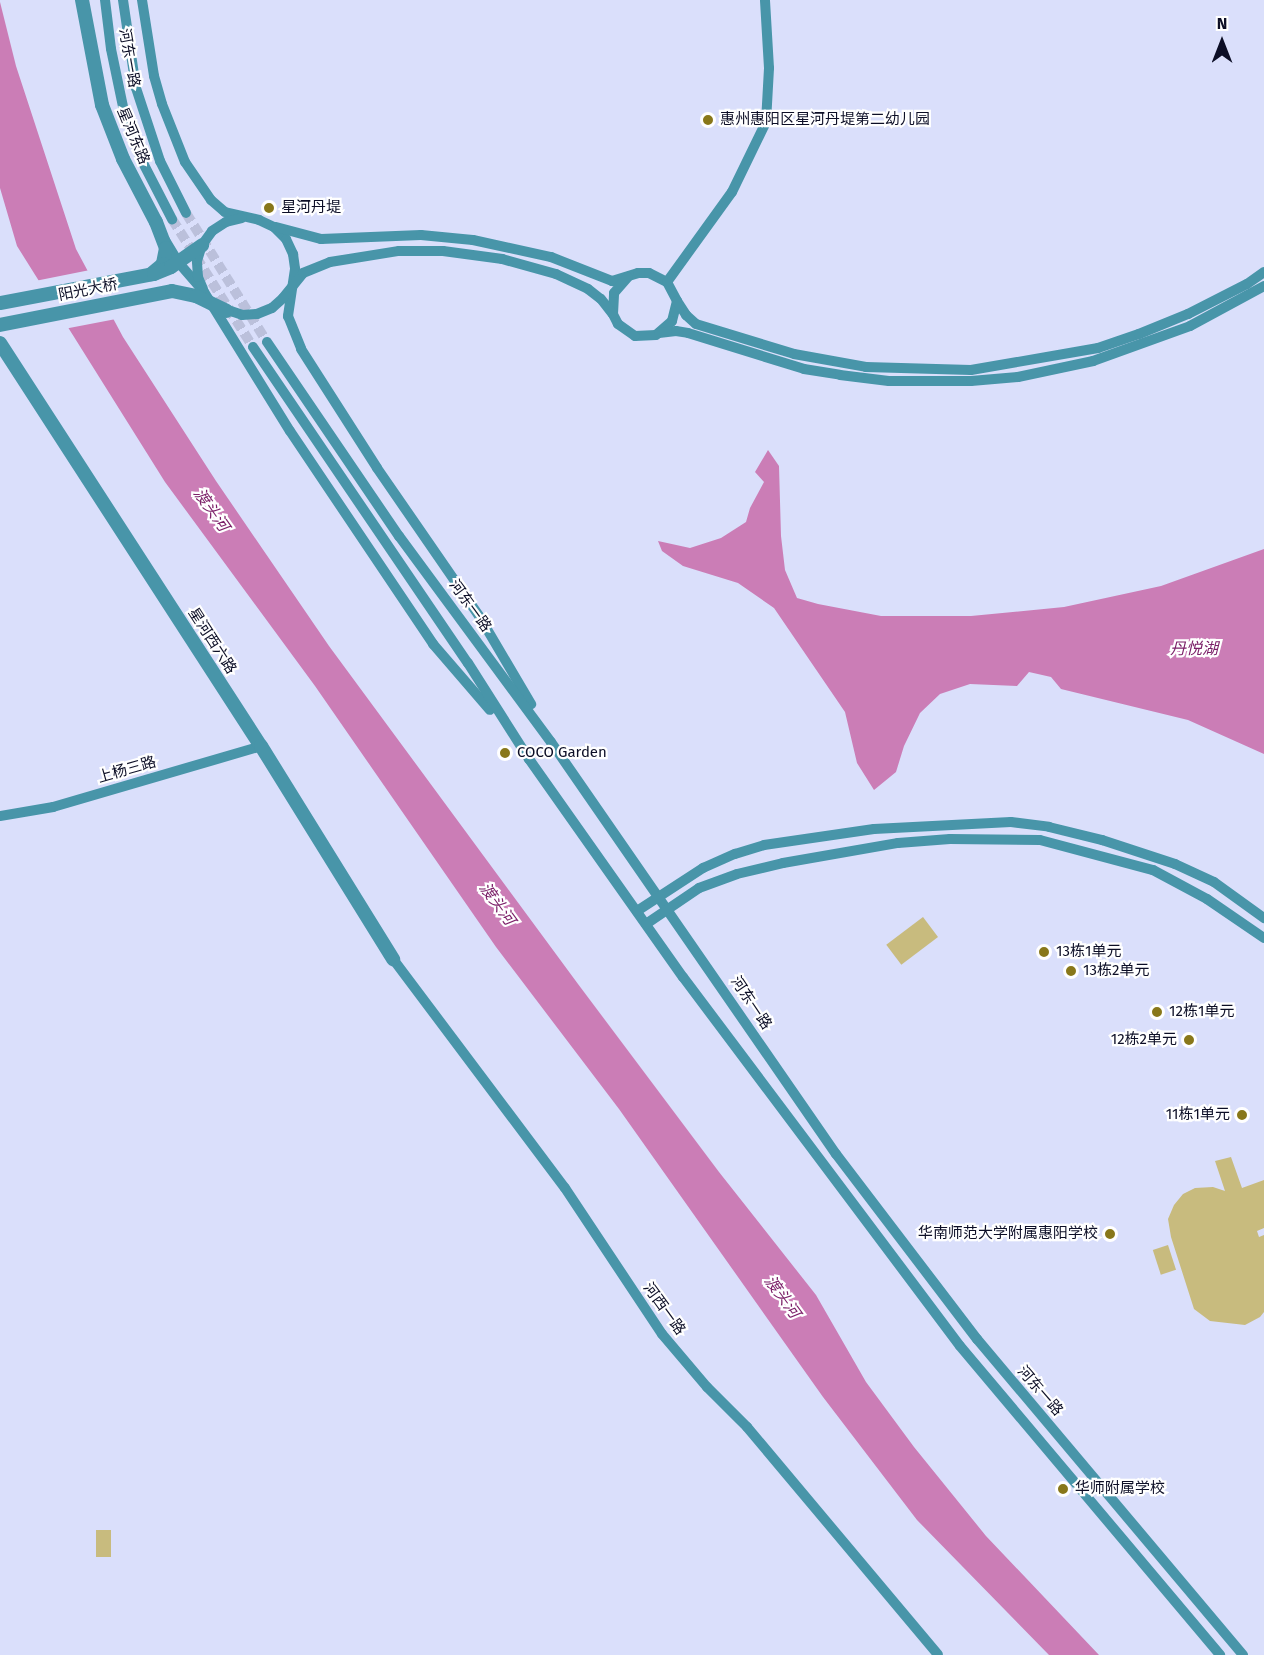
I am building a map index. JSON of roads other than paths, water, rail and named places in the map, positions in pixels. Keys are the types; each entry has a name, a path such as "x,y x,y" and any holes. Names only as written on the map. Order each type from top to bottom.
{"street":[{"name":"星河东路","path":"82,0 102,105 123,159 164,239 166,254 163,264 151,274"},
{"name":"河东一路","path":"105,0 111,49 124,111 141,159 172,219"},
{"name":"河东一路","path":"123,0 136,88 160,160 186,213"},
{"path":"142,0 154,76 162,104 185,162 211,200 225,212 321,239 421,235 473,240 551,257 612,281 649,273 667,282 676,301 696,324 794,354 866,367 971,370 1054,357 1119,341 1188,314 1247,284 1264,272"},
{"path":"667,282 732,192 766,122 769,68 765,0"},
{"path":"242,218 226,222 212,231 202,245 197,261 198,277 207,297 290,431 433,644 516,740"},
{"path":"156,222 178,262 207,297 227,311 242,315 257,314 272,308 303,273 349,257 399,251 443,251 502,259 556,274 588,289 601,298 618,324 635,336 646,337 676,331 688,333 804,369 889,381 971,381 1018,377 1093,361 1190,326 1264,286"},
{"path":"274,227 286,239 293,254 294,270 288,316 301,349 377,468 487,628 551,742"},
{"name":"阳光大桥","path":"0,303 151,274 178,262 202,245"},
{"path":"613,314 614,293 628,277"},
{"name":"阳光大桥","path":"0,325 160,292 184,292 207,297"},
{"path":"659,333 672,321 676,301"},
{"name":"河东一路","path":"267,342 399,536 551,742 836,1154 977,1340 1243,1655"},
{"name":"星河西六路","path":"0,343 261,746 393,959"},
{"name":"河东一路","path":"252,347 468,663 516,740 683,977 960,1346 1220,1655"},
{"name":"上杨三路","path":"0,816 53,807 261,746"},
{"path":"637,911 703,868 735,854 764,845 874,829 1011,822 1049,827 1156,857 1214,882 1264,918"},
{"path":"646,924 699,888 737,874 849,850 950,839 1040,840 1153,870 1207,898 1264,938"},
{"name":"河西一路","path":"393,959 565,1188 662,1334 707,1387 747,1427 938,1655"}],"water":[{"name":"渡头河","path":"0,2 16,66 76,249 123,337 216,481 329,646 578,984 719,1172 816,1295 866,1382 914,1447 986,1536 1099,1655 1049,1655 917,1520 823,1397 619,1109 496,947 315,686 165,482 17,246 0,188"},
{"name":"丹悦湖","path":"768,450 779,466 781,536 785,570 797,598 818,604 881,616 971,616 1064,607 1161,586 1264,549 1264,754 1188,720 1061,689 1051,677 1029,672 1017,686 970,684 940,694 920,713 904,746 896,772 874,790 857,763 845,712 774,608 738,583 683,566 662,551 658,541 690,548 721,538 746,522 750,508 764,482 755,472"}],"tunnel":[{"path":"186,213 267,342"},
{"path":"172,219 253,347"}],"place":[{"name":"惠州惠阳区星河丹堤第二幼儿园","path":"708,120"},
{"name":"星河丹堤","path":"269,208"},
{"name":"COCO Garden","path":"505,753"},
{"name":"13栋1单元","path":"1044,952"},
{"name":"13栋2单元","path":"1071,971"},
{"name":"12栋1单元","path":"1157,1012"},
{"name":"12栋2单元","path":"1189,1040"},
{"name":"11栋1单元","path":"1242,1115"},
{"name":"华南师范大学附属惠阳学校","path":"1110,1234"},
{"name":"华师附属学校","path":"1063,1489"}]}
